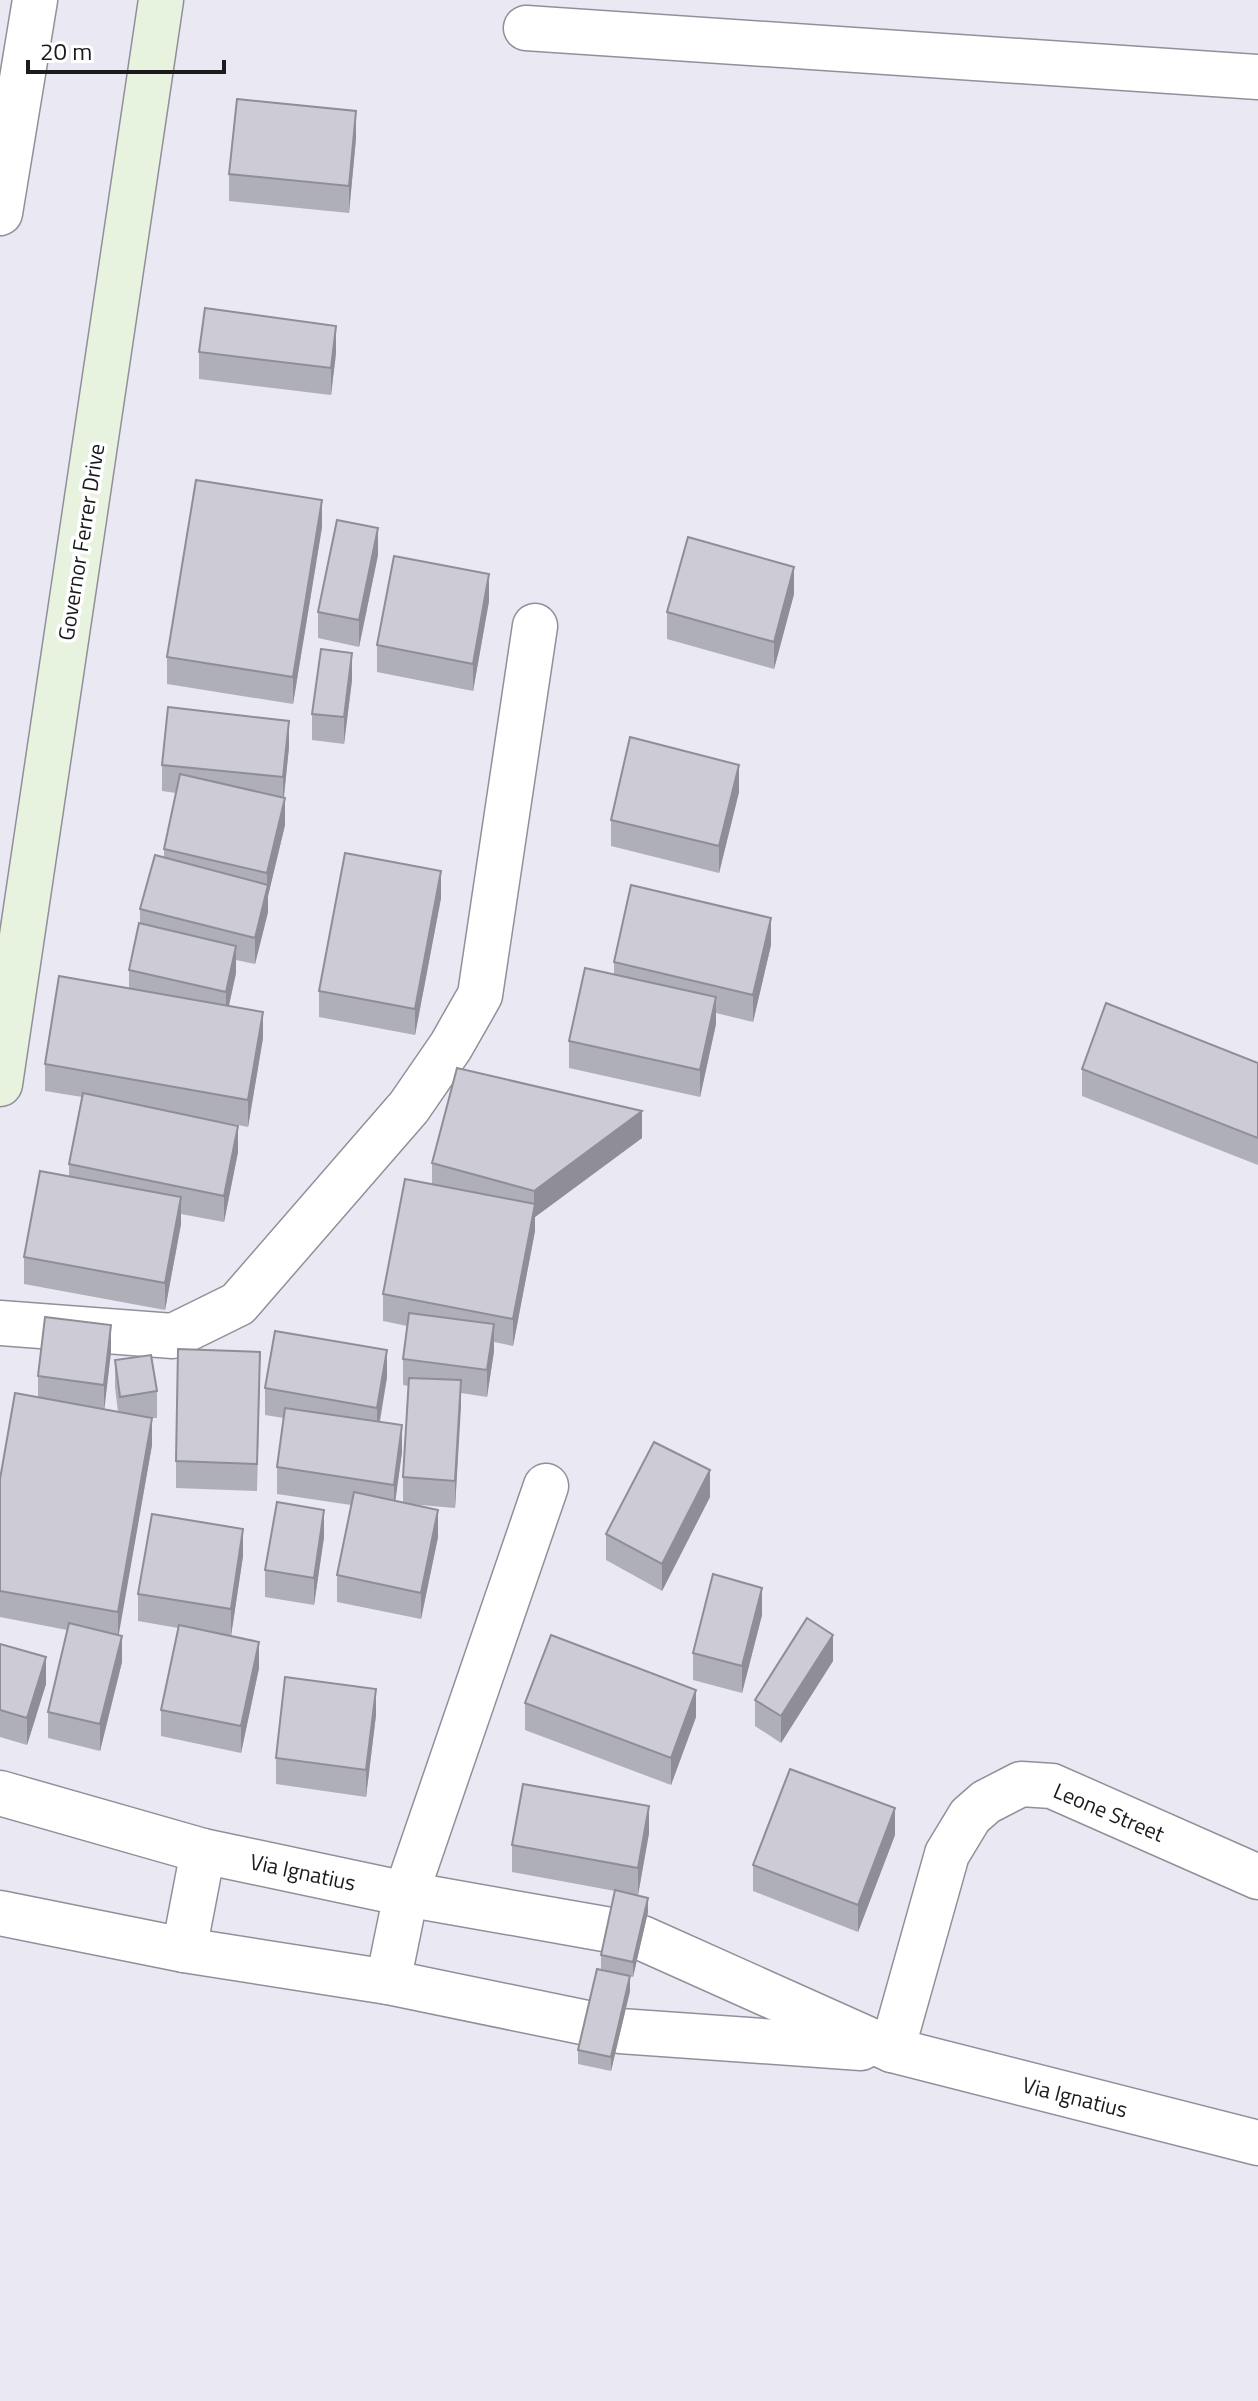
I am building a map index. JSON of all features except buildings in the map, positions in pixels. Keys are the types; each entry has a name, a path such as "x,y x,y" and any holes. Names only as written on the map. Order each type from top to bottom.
{"main road":[{"name":"Governor Ferrer Drive","path":"0,1084 161,0"}],"street":[{"path":"0,213 35,0"},
{"path":"526,28 1258,77"},
{"path":"0,1323 173,1336 238,1304 409,1107 451,1046 480,995 535,626"},
{"path":"388,1982 406,1894 546,1486"},
{"name":"Leone Street","path":"892,2050 947,1854 970,1816 986,1802 1021,1784 1052,1786 1258,1877"},
{"name":"Via Ignatius","path":"0,1793 203,1851 406,1894 626,1934 892,2050 1258,2143"},
{"path":"184,1950 203,1851"},
{"name":"Via Ignatius","path":"0,1913 184,1950 388,1982 604,2027 892,2050"}]}
